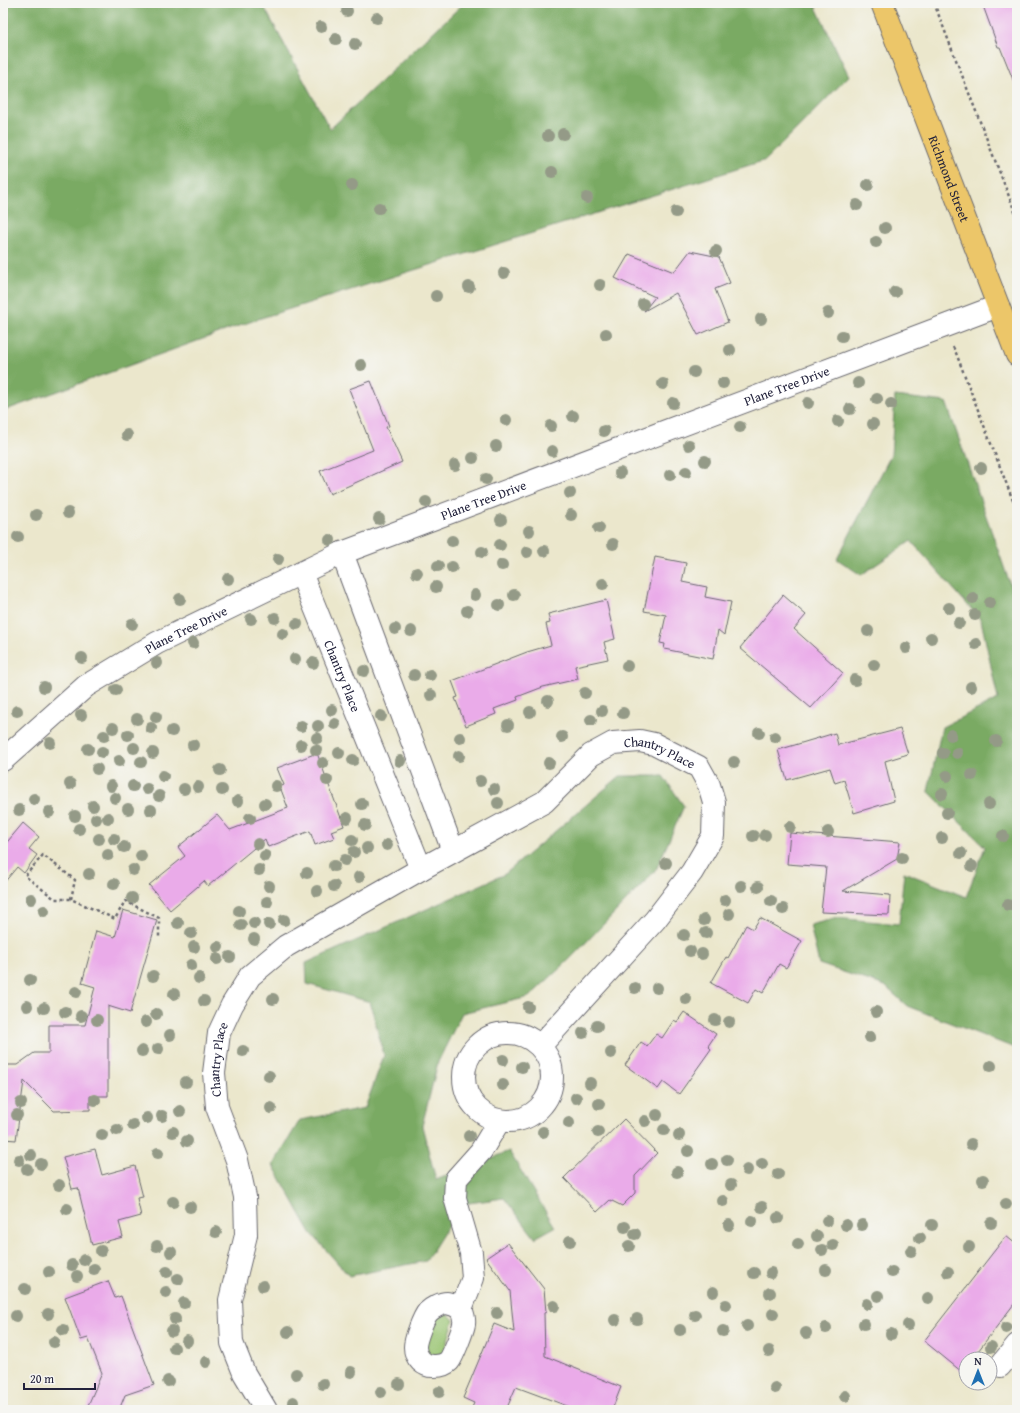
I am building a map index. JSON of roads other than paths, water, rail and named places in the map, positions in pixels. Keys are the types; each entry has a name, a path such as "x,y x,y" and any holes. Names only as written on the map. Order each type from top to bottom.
{"main road":[{"name":"Richmond Street","path":"882,3 998,306 1015,345"}],"street":[{"name":"Plane Tree Drive","path":"3,760 86,686 157,643 342,553 998,306"},
{"path":"342,553 453,851"},
{"name":"Chantry Place","path":"301,573 421,868"},
{"name":"Chantry Place","path":"266,1410 244,1373 232,1343 230,1300 246,1235 245,1197 237,1160 217,1107 214,1073 219,1033 232,1005 250,976 286,946 421,868 544,802 591,755 613,743 640,741 654,744 699,767 709,785 714,802 713,836 692,872 655,920 540,1046"},
{"path":"513,1033 528,1038 540,1046 548,1058 552,1072 552,1085 547,1099 538,1110 526,1118 513,1122 499,1121 484,1116 473,1106 466,1092 463,1078 465,1063 472,1050 484,1040 498,1034 513,1033"},
{"path":"461,1309 473,1278 470,1253 455,1198 456,1179 481,1151 499,1121"},
{"path":"1000,1366 1017,1345"}]}
